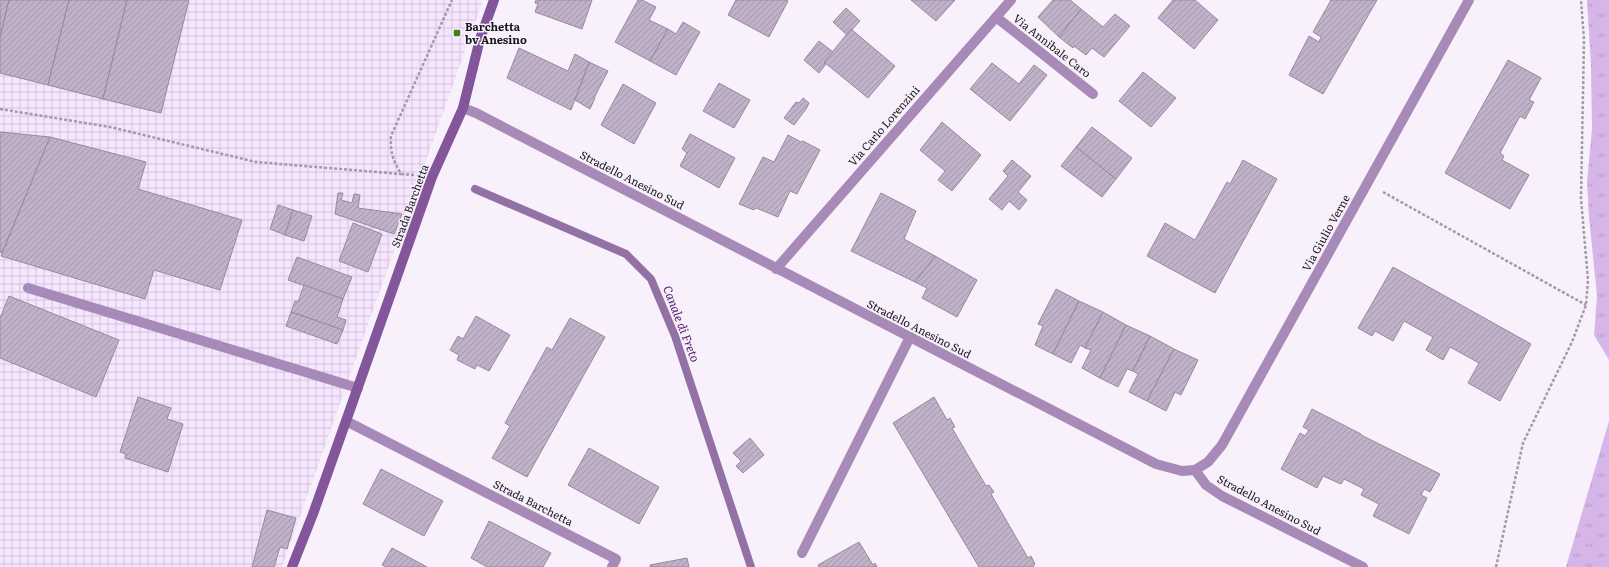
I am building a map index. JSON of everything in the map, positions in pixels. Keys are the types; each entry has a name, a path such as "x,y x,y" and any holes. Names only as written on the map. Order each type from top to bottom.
{"street":[{"name":"Strada Barchetta","path":"292,567 313,514 432,177 463,108 480,39 494,0"},
{"name":"Via Carlo Lorenzini","path":"776,268 1010,0"},
{"name":"Via Giulio Verne","path":"1195,470 1208,462 1222,444 1469,0"},
{"name":"Via Annibale Caro","path":"996,17 1094,94"},
{"name":"Stradello Anesino Sud","path":"463,108 476,113 1156,464 1182,471 1195,470 1206,485 1222,496 1363,567"},
{"path":"28,288 358,388"},
{"path":"802,553 910,337"},
{"name":"Strada Barchetta","path":"346,421 616,559 612,567"}],"path":[{"path":"401,174 390,149 391,136 452,0"},
{"path":"1496,567 1522,443 1572,342 1586,305 1588,280 1582,199 1584,40 1581,0"},
{"path":"0,109 110,127 256,162 432,177"},
{"path":"1367,183 1586,305"}],"shaded area":[{"path":"0,0 483,0 282,567 0,567"}],"green space":[{"path":"1587,0 1609,0 1609,360 1594,335 1597,296 1587,182 1592,129 1591,66"},
{"path":"1609,421 1609,567 1566,567"}],"building":[{"path":"0,0 9,0 0,38"},
{"path":"9,0 69,0 48,85 0,73 0,38"},
{"path":"69,0 127,0 103,99 48,85"},
{"path":"127,0 189,0 161,113 103,99"},
{"path":"536,0 592,0 582,29 535,12 538,4 535,3"},
{"path":"638,0 642,0 656,7 649,20 668,29 650,61 615,42"},
{"path":"736,0 788,1 769,37 728,15"},
{"path":"911,0 955,0 936,21"},
{"path":"1053,0 1070,0 1081,9 1059,37 1038,17"},
{"path":"1173,0 1195,0 1218,20 1194,49 1158,18"},
{"path":"1331,0 1377,0 1323,94 1289,75 1309,36 1319,42 1321,37 1313,32"},
{"path":"846,8 860,21 847,35 833,22"},
{"path":"1081,9 1103,27 1115,14 1130,26 1104,57 1092,48 1086,55 1074,46 1073,48 1059,37"},
{"path":"683,22 700,32 676,75 650,61 668,29 676,34"},
{"path":"851,29 895,66 868,98 824,62"},
{"path":"819,41 833,52 824,62 826,64 819,73 804,60"},
{"path":"519,48 568,71 575,54 589,62 571,110 507,78"},
{"path":"1508,60 1541,78 1529,100 1534,102 1525,119 1520,116 1500,153 1504,156 1502,160 1529,175 1510,209 1445,173"},
{"path":"589,62 608,71 590,109 575,100"},
{"path":"992,63 1019,84 1034,65 1047,75 1010,121 970,89"},
{"path":"1143,72 1176,98 1151,127 1119,101"},
{"path":"719,83 750,100 734,128 703,111"},
{"path":"623,84 656,103 634,144 601,125"},
{"path":"803,98 809,103 794,125 784,118 796,102 799,103"},
{"path":"942,122 981,155 952,191 938,180 945,171 920,150"},
{"path":"1092,127 1132,158 1116,179 1076,147"},
{"path":"0,132 50,137 2,253 0,252"},
{"path":"690,134 735,158 719,188 680,166 687,153 682,149"},
{"path":"788,135 820,150 797,194 790,191 778,217 756,208 754,210 739,204 763,157 774,162"},
{"path":"50,137 146,162 138,189 242,220 220,290 154,270 145,299 1,256"},
{"path":"1076,147 1116,179 1102,197 1061,166"},
{"path":"1012,160 1031,176 1018,192 1027,200 1019,210 1009,201 1002,210 989,199 1008,176 1003,171"},
{"path":"1243,160 1277,179 1215,293 1147,256 1165,223 1195,240 1227,182 1230,184"},
{"path":"338,193 343,193 341,200 352,203 354,194 360,195 358,208 402,214 394,234 335,214"},
{"path":"881,193 916,211 904,239 935,256 915,282 851,251"},
{"path":"278,205 293,210 285,235 270,229"},
{"path":"293,210 312,216 304,241 285,235"},
{"path":"353,223 382,234 368,272 339,261"},
{"path":"935,256 977,280 957,317 922,298 927,288 915,282"},
{"path":"297,257 352,277 343,299 288,280"},
{"path":"1393,267 1531,344 1500,401 1468,383 1479,363 1450,347 1443,360 1426,350 1433,337 1404,321 1393,341 1375,331 1372,336 1358,328"},
{"path":"304,285 343,299 337,317 346,320 343,330 291,312 295,301 298,302"},
{"path":"1056,289 1079,301 1053,354 1035,345 1043,326 1038,324"},
{"path":"9,296 119,340 96,397 0,358 0,318"},
{"path":"1079,301 1103,312 1085,348 1080,345 1071,363 1053,354"},
{"path":"291,312 343,330 337,344 286,326"},
{"path":"1103,312 1126,325 1100,378 1082,368 1091,350 1085,348"},
{"path":"476,316 510,335 489,371 477,365 475,369 457,360 459,355 450,350 458,336 463,339"},
{"path":"570,318 605,337 527,477 492,458 510,426 505,423 547,347 552,350"},
{"path":"1126,325 1150,336 1133,371 1127,369 1118,387 1100,378"},
{"path":"1150,336 1174,349 1147,401 1129,392 1138,374 1133,371"},
{"path":"1174,349 1198,360 1181,395 1175,392 1166,411 1147,401"},
{"path":"138,397 171,408 167,419 183,424 168,472 125,458 126,454 120,452"},
{"path":"934,397 947,420 950,418 955,427 952,428 986,486 989,485 994,492 991,494 1028,558 1031,556 1035,564 1033,566 1034,567 979,567 893,423"},
{"path":"1312,409 1440,474 1430,492 1424,489 1421,495 1427,498 1409,534 1373,516 1379,504 1361,495 1364,489 1344,479 1341,484 1323,476 1317,488 1281,469 1300,433 1305,436 1309,430 1303,427"},
{"path":"750,438 764,455 743,473 736,466 741,461 733,453"},
{"path":"589,448 659,487 639,524 568,485"},
{"path":"381,469 443,501 424,536 363,504"},
{"path":"267,510 296,518 287,549 280,547 274,567 252,567"},
{"path":"489,521 551,553 543,567 487,567 471,558"},
{"path":"859,542 873,565 875,563 877,567 819,567 818,565"},
{"path":"392,548 427,567 386,567 382,565"},
{"path":"687,558 689,567 650,567 650,565"}],"waterway":[{"name":"Canale di Freto","path":"475,189 626,254 651,279 675,336 751,567"}],"place":[{"name":"Barchetta bv Anesino","path":"457,33"}]}
